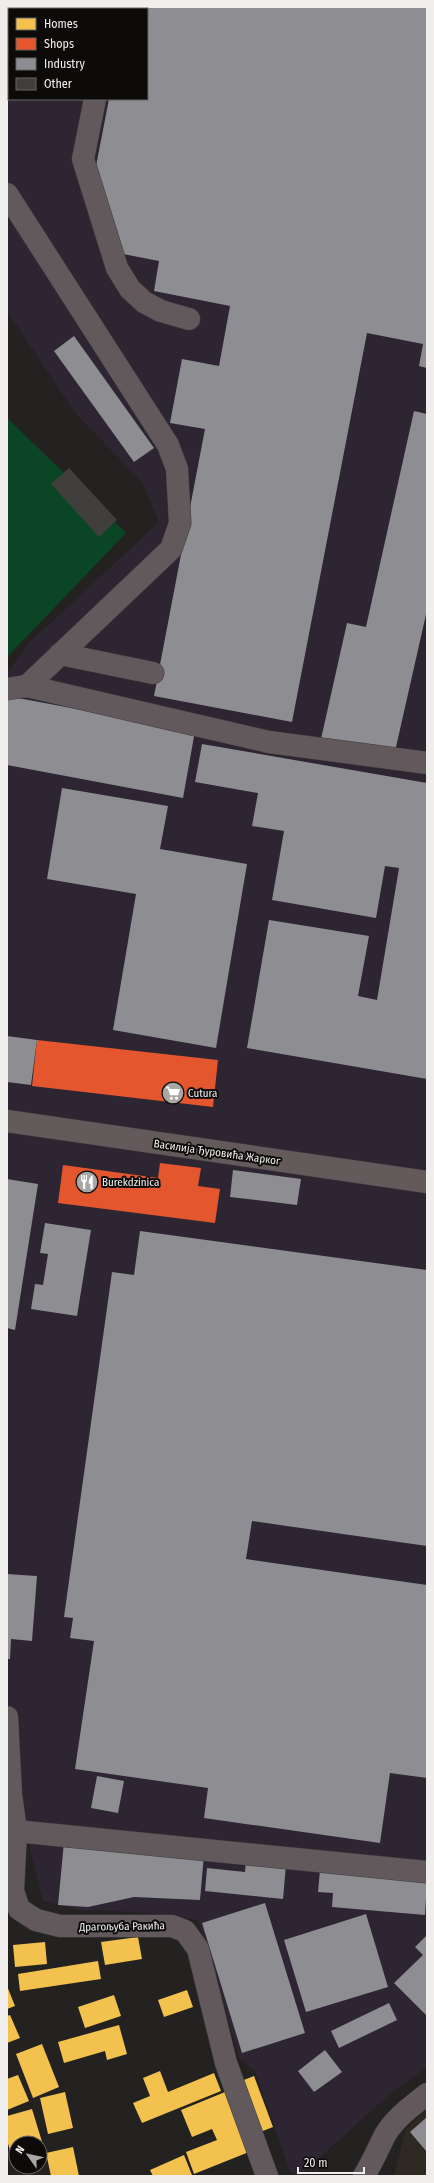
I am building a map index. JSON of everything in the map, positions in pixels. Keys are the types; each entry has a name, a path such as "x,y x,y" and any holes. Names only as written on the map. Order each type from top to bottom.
{"main road":[{"name":"Василија Ђуровића Жарког","path":"7,1120 427,1182"}],"street":[{"path":"95,100 83,159 116,268 130,289 144,302 161,311 189,319"},
{"path":"7,194 168,445 177,469 180,523 171,549 60,654 17,687"},
{"path":"60,654 153,673"},
{"path":"17,687 269,742 427,763"},
{"name":"Драгољуба Ракића","path":"7,1717 16,1831 13,1891 15,1901 26,1915 50,1925 66,1927 172,1926 185,1931 198,1949 226,2063 267,2176"},
{"path":"16,1831 427,1872"},
{"path":"364,2176 373,2162 386,2134 406,2110 427,2094"}],"shaded area":[{"path":"427,7 427,2067 390,2094 299,2176 290,2172 255,2071 239,2058 198,1920 136,1912 79,1910 43,1901 13,1781 7,1780 7,673 29,643 159,522 143,483 76,414 7,311 7,50 8,49 8,100 148,100 148,8 48,8"},
{"path":"427,2109 427,2176 394,2176 406,2129"}],"green space":[{"path":"7,418 126,533 7,657"}],"building: Homes":[{"path":"138,1937 142,1959 105,1965 101,1942"},
{"path":"45,1942 47,1964 15,1967 13,1945"},
{"path":"98,1961 101,1979 20,1991 18,1974"},
{"path":"7,1986 15,2006 7,2009"},
{"path":"187,1990 193,2007 164,2017 158,2000"},
{"path":"114,1995 121,2016 85,2028 78,2007"},
{"path":"10,2015 20,2038 7,2043 7,2016"},
{"path":"119,2025 127,2054 107,2060 105,2051 64,2063 58,2042"},
{"path":"42,2044 59,2087 33,2098 16,2054"},
{"path":"160,2071 168,2092 214,2073 221,2091 142,2123 133,2103 150,2096 143,2078"},
{"path":"18,2075 29,2101 7,2110 7,2079"},
{"path":"254,2076 273,2127 255,2134 236,2083"},
{"path":"65,2092 73,2128 48,2134 40,2098"},
{"path":"225,2092 249,2152 194,2174 186,2152 217,2140 212,2129 192,2137 181,2110"},
{"path":"32,2109 40,2135 8,2135 8,2144 7,2116"},
{"path":"73,2147 79,2176 51,2176 48,2162 48,2153"},
{"path":"184,2155 192,2175 153,2176 150,2170"}],"building: Shops":[{"path":"37,1040 218,1060 213,1107 32,1086"},
{"path":"160,1163 201,1168 198,1186 220,1189 215,1223 58,1203 63,1165 158,1178"}],"building: Industry":[{"path":"427,7 427,368 419,366 423,344 367,333 292,722 154,696 205,429 170,423 182,359 219,366 230,306 154,291 159,261 123,254 96,166 109,100 148,100 148,8 126,8"},
{"path":"74,336 154,448 134,462 54,351"},
{"path":"414,411 427,414 427,610 394,756 321,739 347,623 366,627"},
{"path":"7,696 195,731 183,798 7,765"},
{"path":"202,744 427,783 427,1079 247,1048 269,920 369,936 358,996 377,1000 399,868 385,866 376,918 272,900 284,831 252,826 258,793 195,782"},
{"path":"62,788 168,806 160,849 247,864 216,1048 113,1030 136,894 47,879"},
{"path":"7,1036 37,1040 31,1085 7,1082"},
{"path":"233,1170 301,1179 297,1205 230,1197"},
{"path":"7,1179 38,1184 15,1330 7,1328"},
{"path":"45,1223 91,1230 77,1316 31,1309 35,1284 43,1285 48,1254 40,1253"},
{"path":"140,1231 427,1270 427,1546 252,1521 246,1559 427,1585 427,1778 390,1773 380,1843 204,1818 208,1788 75,1769 94,1641 70,1638 73,1618 64,1617 112,1272 134,1275"},
{"path":"7,1574 37,1576 32,1641 11,1639 10,1659 7,1659"},
{"path":"97,1776 124,1781 118,1813 91,1808"},
{"path":"64,1842 204,1855 200,1900 134,1897 88,1907 58,1905"},
{"path":"246,1861 286,1865 283,1899 205,1891 207,1868 245,1872"},
{"path":"320,1870 427,1880 425,1915 332,1907 333,1893 318,1892"},
{"path":"265,1903 305,2033 242,2053 202,1923"},
{"path":"366,1914 388,1987 306,2012 284,1940"},
{"path":"427,1935 427,2016 394,1983 423,1955 415,1947"},
{"path":"389,2003 397,2020 339,2048 331,2031"},
{"path":"325,2050 342,2072 314,2092 298,2071"},
{"path":"427,2117 427,2152 410,2132"}],"building: Other":[{"path":"69,468 117,520 99,537 51,484"}],"place":[{"name":"Cutura","path":"173,1093"},
{"name":"Burekdzinica","path":"87,1182"}]}
